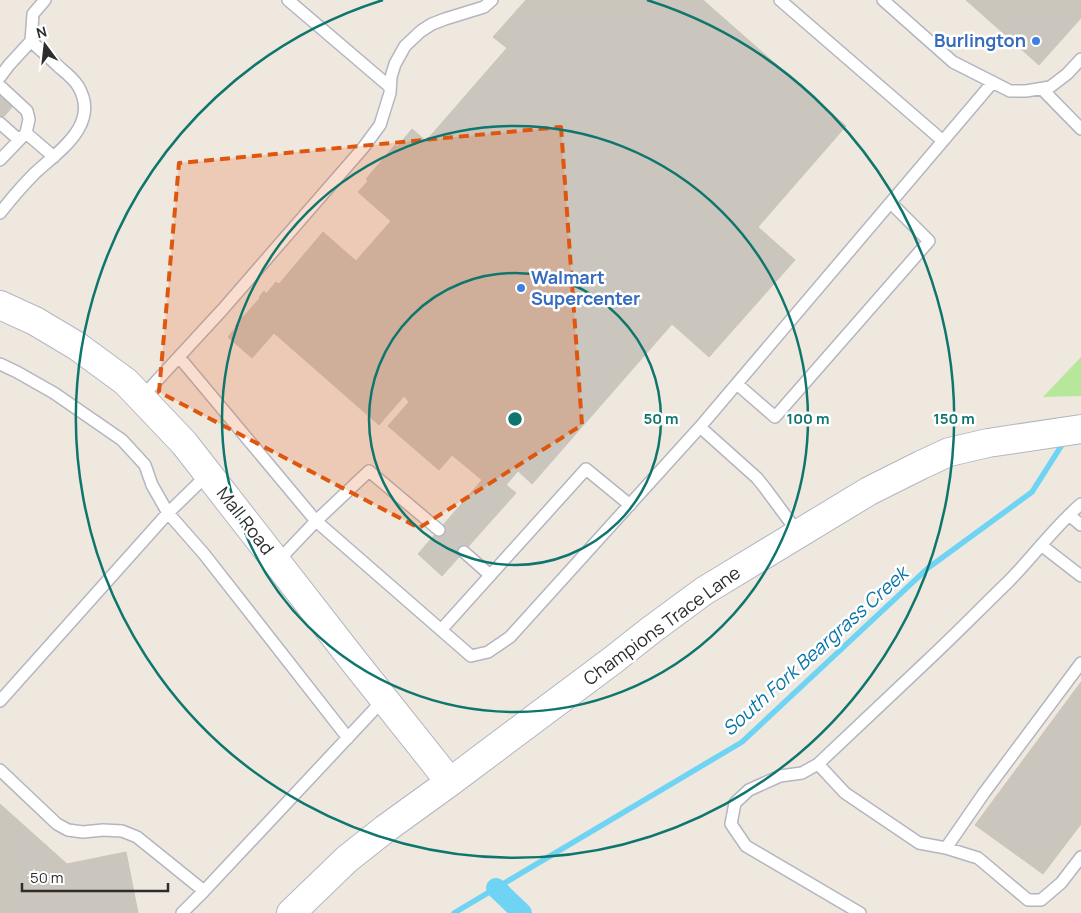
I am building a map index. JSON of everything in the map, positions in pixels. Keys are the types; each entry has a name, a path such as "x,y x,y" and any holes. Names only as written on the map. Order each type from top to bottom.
{"street":[{"name":"Mall Road","path":"2,303 77,346 126,382 184,443 450,782"},
{"name":"Champions Trace Lane","path":"291,913 347,859 384,829 450,782 704,591 869,491 949,452 988,442 1081,429"}],"lane":[{"path":"0,77 31,41 33,14 45,0"},
{"path":"288,0 390,86"},
{"path":"141,398 223,309 380,126 390,93 391,77 395,64 405,46 432,24 484,8 492,0"},
{"path":"780,0 943,141"},
{"path":"883,0 953,62 1010,91 1026,91 1050,87 1081,59"},
{"path":"0,213 27,182 74,137 84,116 82,96 78,86 31,41"},
{"path":"179,357 316,521 471,656 488,652 510,637 700,427 993,82"},
{"path":"0,86 27,111 28,119 23,136 2,154"},
{"path":"1042,88 1081,129"},
{"path":"0,123 54,157"},
{"path":"737,384 775,417 929,241 891,203"},
{"path":"0,364 54,393 122,440 145,466 152,485 168,513 204,554 348,738"},
{"path":"700,427 761,483 799,534"},
{"path":"441,630 586,469 630,505"},
{"path":"277,562 316,521 369,471 439,530"},
{"path":"0,700 168,513 208,474"},
{"path":"860,913 746,846 731,824 735,803 749,790 780,776 802,773 818,764 943,646 1081,504"},
{"path":"1069,515 1081,525"},
{"path":"1041,545 1081,576"},
{"path":"464,552 490,575"},
{"path":"946,848 984,793 1081,663"},
{"path":"182,913 384,699"},
{"path":"818,764 845,793 918,842 978,858 1028,900 1041,900 1061,884 1081,857"},
{"path":"0,770 56,824 68,830 83,832 122,831 137,837 204,891"}],"highlighted area":[{"path":"561,127 582,425 419,528 159,392 179,163"}],"green space":[{"path":"1081,357 1081,396 1043,397"}],"building":[{"name":"Walmart Supercenter","path":"526,0 703,0 846,126 758,227 795,260 709,357 672,324 532,484 518,471 506,485 516,493 442,576 418,554 482,480 452,455 439,470 388,426 409,402 404,396 379,425 274,333 252,358 228,337 264,291 266,294 276,282 279,284 323,232 356,261 391,221 358,192 368,181 366,179 395,145 397,147 412,129 426,141 507,48 493,37"},
{"name":"Burlington","path":"966,0 1081,0 1081,18 1039,65"},
{"path":"0,94 14,105 0,121"},
{"path":"1081,682 1081,824 1043,874 975,825"},
{"path":"0,804 67,864 126,852 138,913 0,913"}],"waterway":[{"name":"South Fork Beargrass Creek","path":"454,913 742,742 928,568 1032,492 1065,440"},
{"path":"496,888 522,913"}],"place":[{"name":"Burlington","path":"1036,41"},
{"name":"Walmart Supercenter","path":"521,288"}]}
